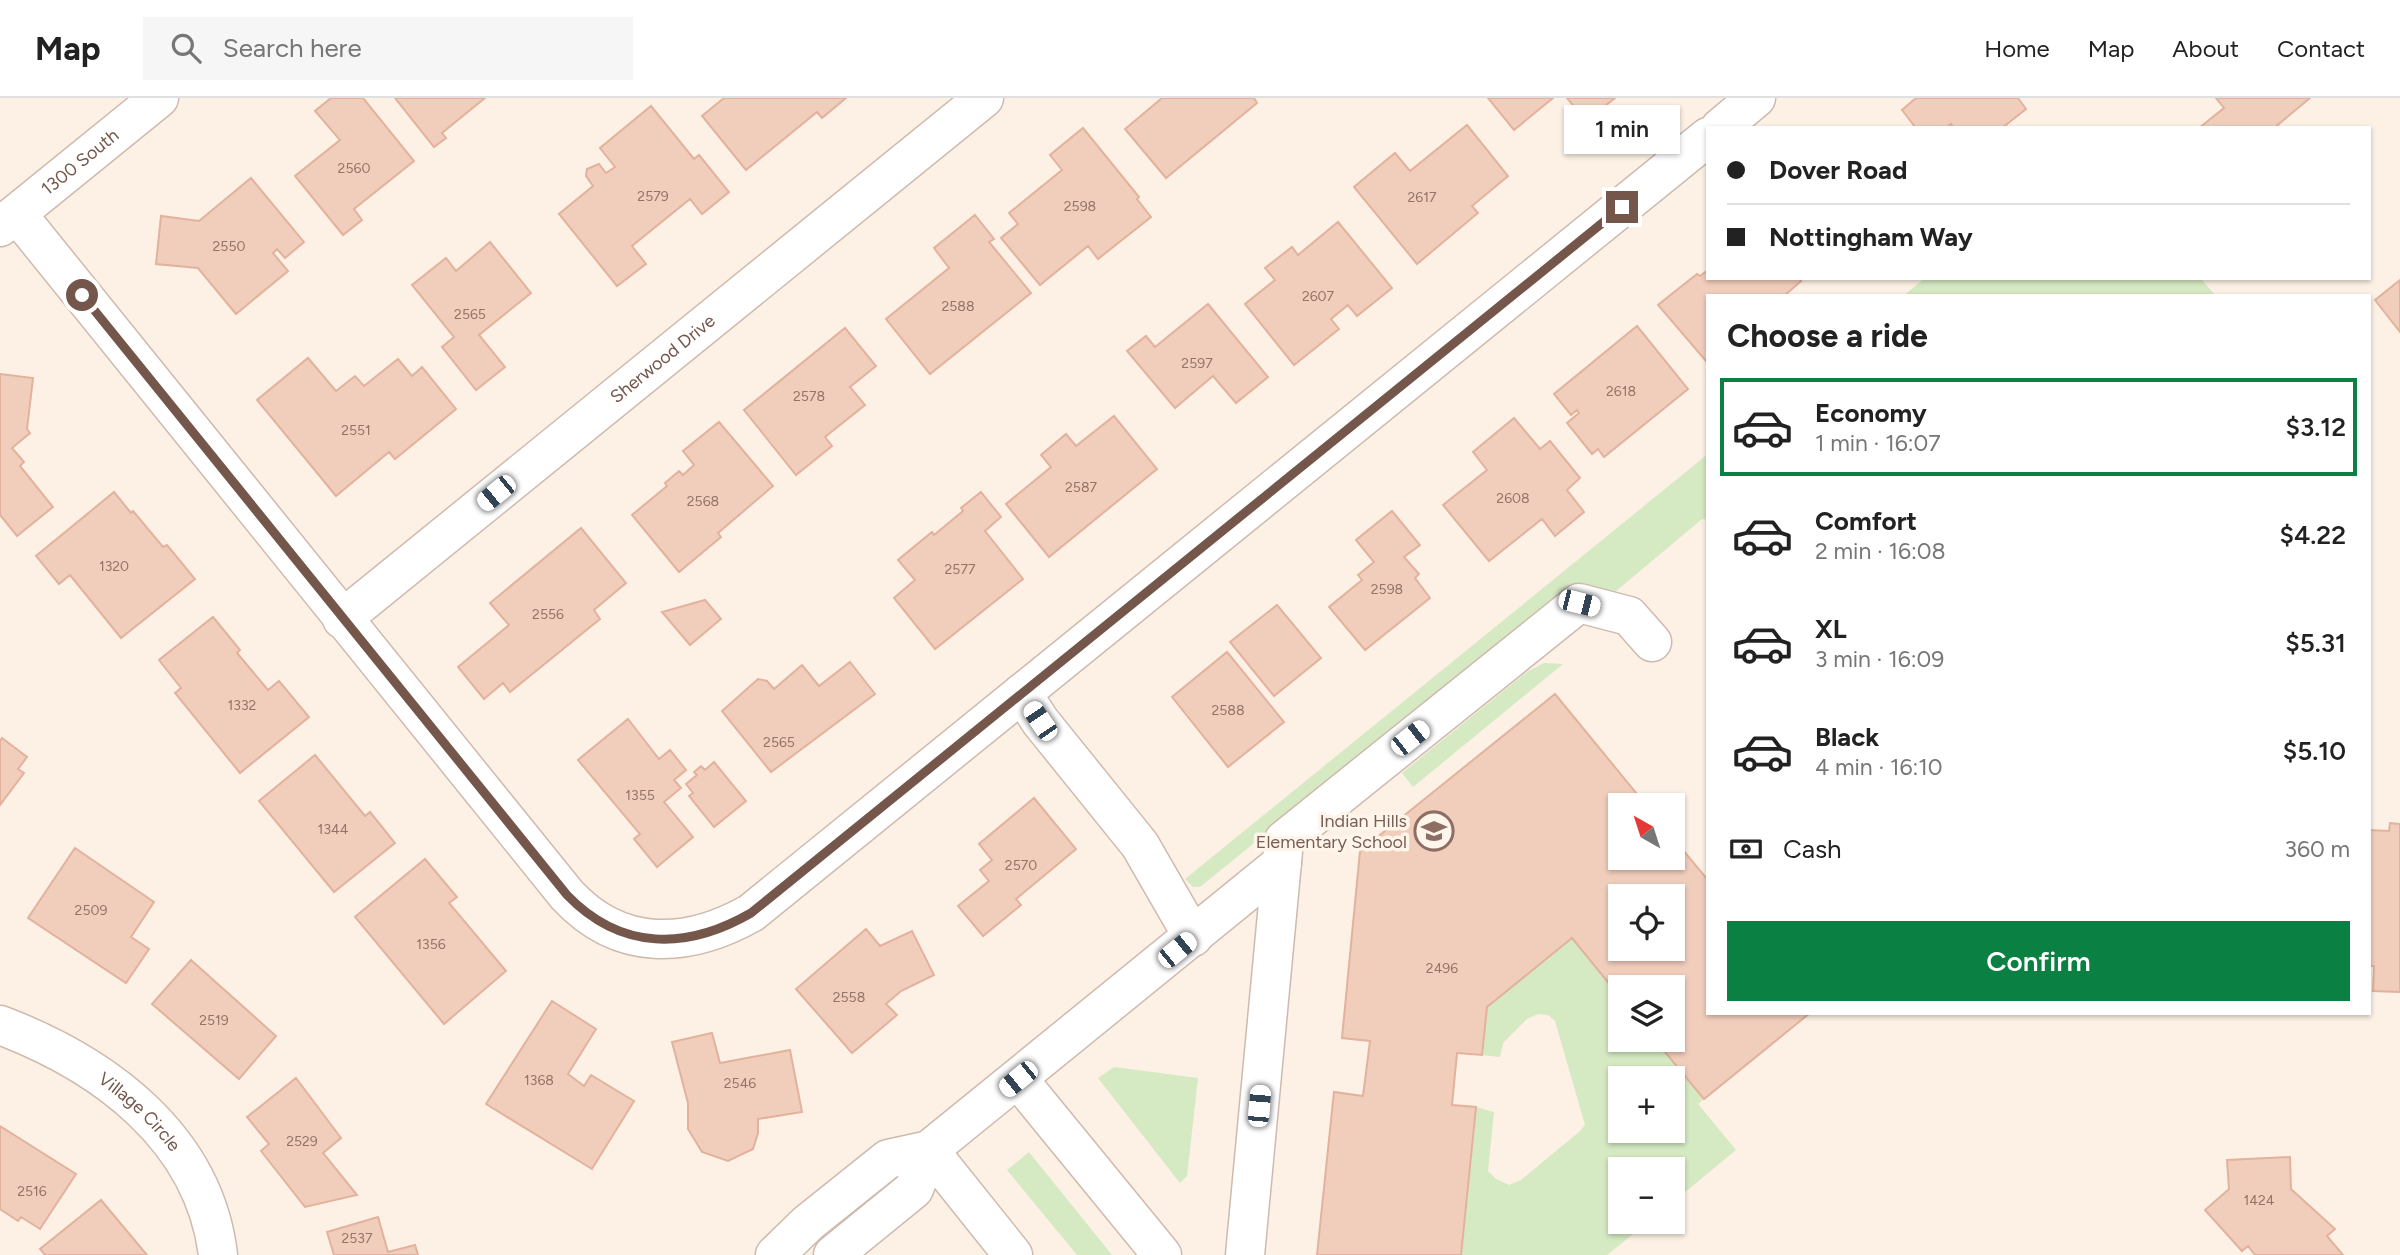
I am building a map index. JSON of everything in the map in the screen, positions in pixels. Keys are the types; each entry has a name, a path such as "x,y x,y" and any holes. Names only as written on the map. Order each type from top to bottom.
{"street":[{"name":"1300 South","path":"8,221 159,98"},
{"name":"Sherwood Drive","path":"342,619 984,98"},
{"path":"1722,126 1756,98"},
{"path":"8,221 342,619 582,911 598,923 618,931 663,939 685,938 730,925 751,913 1706,139"},
{"path":"1245,1255 1284,840 1579,603 1629,617 1652,642"},
{"path":"1022,693 1040,721 1140,845 1193,937"},
{"path":"775,1255 808,1223 888,1159 929,1150 1282,863"},
{"name":"Village Circle","path":"0,1025 42,1041 82,1063 144,1111 171,1141 192,1172 206,1209 218,1255"},
{"path":"1018,1079 1162,1255"},
{"path":"833,1255 914,1189 929,1150"},
{"path":"929,1150 1013,1255"}],"green space":[{"path":"1923,280 2202,280 2214,294 1905,294"},
{"path":"1706,456 1706,520 1702,519 1615,592 1570,587 1200,887 1193,887 1185,879"},
{"path":"1544,663 1563,664 1413,787 1402,773 1527,672"},
{"path":"1572,938 1608,982 1608,1052 1665,1052 1677,1066 1608,1066 1608,1143 1685,1143 1685,1076 1704,1099 1698,1104 1736,1150 1685,1192 1685,1157 1608,1157 1608,1234 1633,1234 1607,1255 1461,1255 1476,1107 1494,1112 1488,1171 1496,1179 1509,1185 1521,1180 1585,1125 1555,1021 1548,1015 1538,1014 1527,1019 1503,1043 1500,1057 1482,1055 1487,1007"},
{"path":"1114,1067 1198,1078 1187,1176 1180,1183 1098,1078"},
{"path":"1029,1152 1112,1255 1077,1255 1007,1170"}],"building":[{"path":"331,98 363,98 414,161 354,209 362,220 343,235 295,176 340,140 315,111"},
{"path":"395,98 485,98 442,133 446,138 434,147"},
{"path":"724,98 846,98 822,118 817,112 746,170 702,116"},
{"path":"1162,98 1254,98 1257,103 1166,178 1125,129"},
{"path":"1488,98 1553,98 1514,130"},
{"path":"1567,98 1615,98 1586,121"},
{"path":"1916,98 2018,98 2026,109 2005,126 1914,126 1902,110"},
{"path":"2216,98 2310,98 2276,126 2202,126 2224,108"},
{"path":"651,106 694,159 699,155 729,192 702,214 690,199 632,246 646,264 617,286 559,214 593,186 586,176 587,169 599,164 606,173 615,167 600,148"},
{"path":"1467,125 1508,176 1472,206 1478,213 1417,264 1354,187 1395,153 1410,171"},
{"path":"1083,128 1139,197 1137,199 1151,217 1098,259 1088,246 1040,285 1001,238 1018,224 1009,213 1062,170 1050,155"},
{"path":"251,178 304,242 285,258 277,249 273,253 288,271 236,314 198,268 156,264 161,216 199,221"},
{"path":"975,215 994,239 989,242 1031,293 930,374 886,319 949,268 934,248"},
{"path":"1338,222 1392,288 1357,316 1348,305 1331,319 1339,329 1294,365 1245,304 1275,280 1265,268 1292,247 1298,255"},
{"path":"490,242 531,293 479,335 505,367 476,390 442,347 454,337 412,285 446,258 456,271"},
{"path":"1706,272 1706,280 1801,281 1786,294 1706,294 1706,361 1658,305 1697,274 1700,276"},
{"path":"2400,280 2400,332 2375,300"},
{"path":"1208,304 1268,377 1236,403 1213,376 1175,408 1127,351 1146,336 1155,347"},
{"path":"1637,326 1688,389 1604,457 1598,449 1592,454 1567,423 1579,413 1577,410 1571,415 1554,394"},
{"path":"845,328 876,366 850,387 865,405 825,437 832,446 796,475 744,410"},
{"path":"308,358 336,391 355,376 364,386 398,359 412,376 422,367 456,409 395,459 389,452 336,496 257,400"},
{"path":"0,374 33,378 27,429 30,433 12,448 24,462 20,466 53,507 17,536 0,515"},
{"path":"1114,416 1157,469 1049,557 1006,504 1051,467 1041,455 1066,434 1076,446"},
{"path":"1514,418 1540,449 1550,441 1580,478 1567,490 1584,512 1555,536 1542,519 1489,561 1443,505 1487,470 1473,452"},
{"path":"719,422 773,486 718,533 721,537 679,572 632,515 667,486 665,483 679,471 683,475 694,465 683,451"},
{"path":"114,492 163,547 167,545 195,579 121,638 70,575 59,584 36,556"},
{"path":"981,492 1001,517 985,531 1023,579 935,649 894,598 915,580 898,560 932,532 934,535"},
{"path":"1392,511 1420,545 1404,557 1419,574 1415,578 1430,598 1365,650 1329,607 1362,580 1358,575 1374,562 1356,540"},
{"path":"581,528 626,583 594,610 600,619 510,692 503,683 484,699 458,667 509,625 490,603"},
{"path":"705,600 721,619 690,645 662,612"},
{"path":"1277,605 1321,658 1274,696 1230,642"},
{"path":"213,617 240,650 237,653 268,690 279,681 309,717 240,773 175,693 181,688 159,660"},
{"path":"1227,652 1284,722 1228,767 1172,697"},
{"path":"850,662 875,694 771,772 722,711 758,679 767,681 774,689 802,665 819,686"},
{"name":"Indian Hills Elementary School","path":"1555,694 1636,793 1608,793 1608,870 1685,870 1685,852 1706,878 1706,1015 1808,1015 1704,1099 1685,1076 1685,1066 1677,1066 1665,1052 1685,1052 1685,975 1608,975 1608,982 1572,938 1487,1007 1482,1055 1457,1053 1452,1105 1476,1107 1461,1255 1317,1255 1334,1092 1363,1096 1370,1041 1342,1038 1360,851"},
{"path":"628,719 659,759 670,750 686,770 674,780 681,788 664,802 693,837 657,867 634,839 640,834 578,760"},
{"path":"2,738 27,757 18,769 24,773 0,805 0,741"},
{"path":"315,755 365,816 370,812 395,843 334,892 259,801"},
{"path":"714,762 746,801 714,827 689,796 693,793 686,784 697,775 694,772 701,766 705,770"},
{"path":"1034,798 1076,849 1016,899 1021,905 983,936 958,906 989,881 980,870 992,860 979,844"},
{"path":"2390,823 2400,824 2400,992 2373,991 2374,966 2371,966 2371,830 2389,831"},
{"path":"75,848 154,902 131,937 149,949 126,983 28,918"},
{"path":"425,859 457,897 449,903 506,971 444,1024 355,917"},
{"path":"866,929 880,946 912,931 934,975 901,991 886,1004 897,1015 852,1053 796,989"},
{"path":"191,960 276,1036 239,1079 152,1004"},
{"path":"552,1001 596,1029 568,1074 584,1086 591,1075 634,1101 592,1169 486,1104"},
{"path":"712,1033 720,1063 790,1050 802,1112 758,1119 758,1133 753,1149 728,1161 702,1152 688,1129 688,1103 672,1042"},
{"path":"296,1078 341,1138 323,1153 357,1195 305,1207 261,1151 269,1144 247,1117"},
{"path":"0,1126 76,1174 40,1229 21,1217 18,1221 0,1209"},
{"path":"2290,1157 2291,1189 2335,1229 2327,1236 2343,1255 2255,1255 2248,1246 2242,1251 2205,1210 2229,1189 2227,1160"},
{"path":"101,1200 147,1255 45,1255 40,1249"},
{"path":"378,1217 388,1252 415,1245 418,1255 334,1255 327,1232"}],"place":[{"name":"Indian Hills Elementary School","path":"1434,831"}],"route":[{"path":"82,295 582,911 598,923 618,931 663,939 685,938 730,925 751,913 1622,207"}]}
